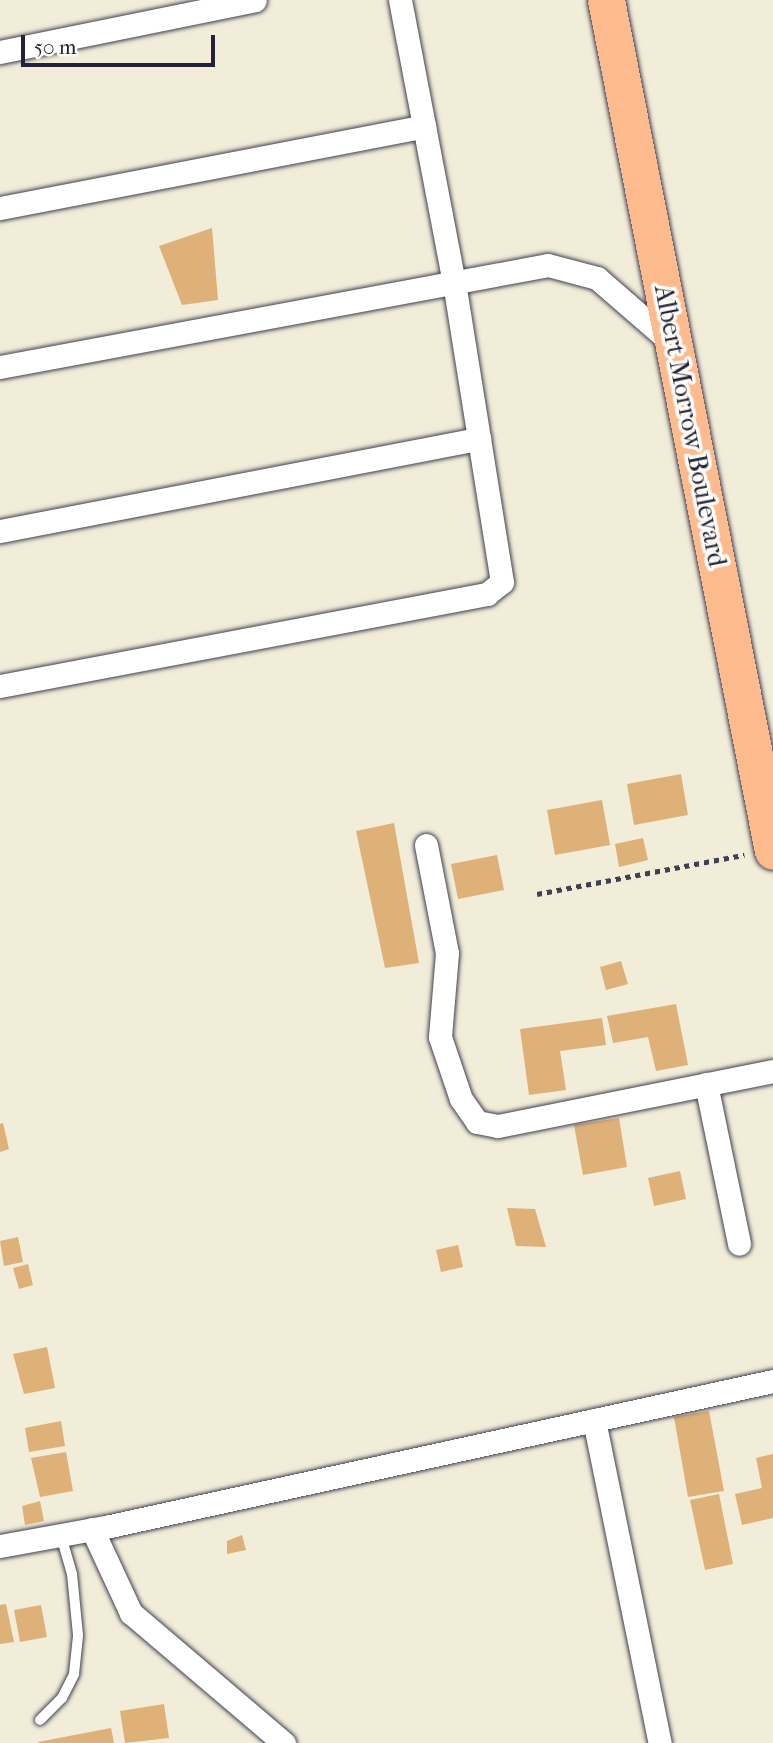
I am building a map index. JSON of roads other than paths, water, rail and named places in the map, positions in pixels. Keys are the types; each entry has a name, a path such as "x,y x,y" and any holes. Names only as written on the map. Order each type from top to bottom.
{"highway":[{"name":"Albert Morrow Boulevard","path":"606,0 773,850"}],"street":[{"path":"0,52 255,0"},
{"path":"0,686 487,594 497,589 503,574 454,283 400,0"},
{"path":"0,208 424,126"},
{"path":"0,367 548,265 597,278 674,345"},
{"path":"0,531 479,439"},
{"path":"426,845 447,953 440,1037 461,1099 477,1122 498,1126 773,1071"},
{"path":"706,1084 739,1244"},
{"path":"1,1539 61,1536 773,1381"},
{"path":"594,1420 660,1743"},
{"path":"92,1529 131,1613 284,1743"}],"lane":[{"path":"40,1720 62,1698 74,1674 77,1623 72,1574 61,1536"}]}
